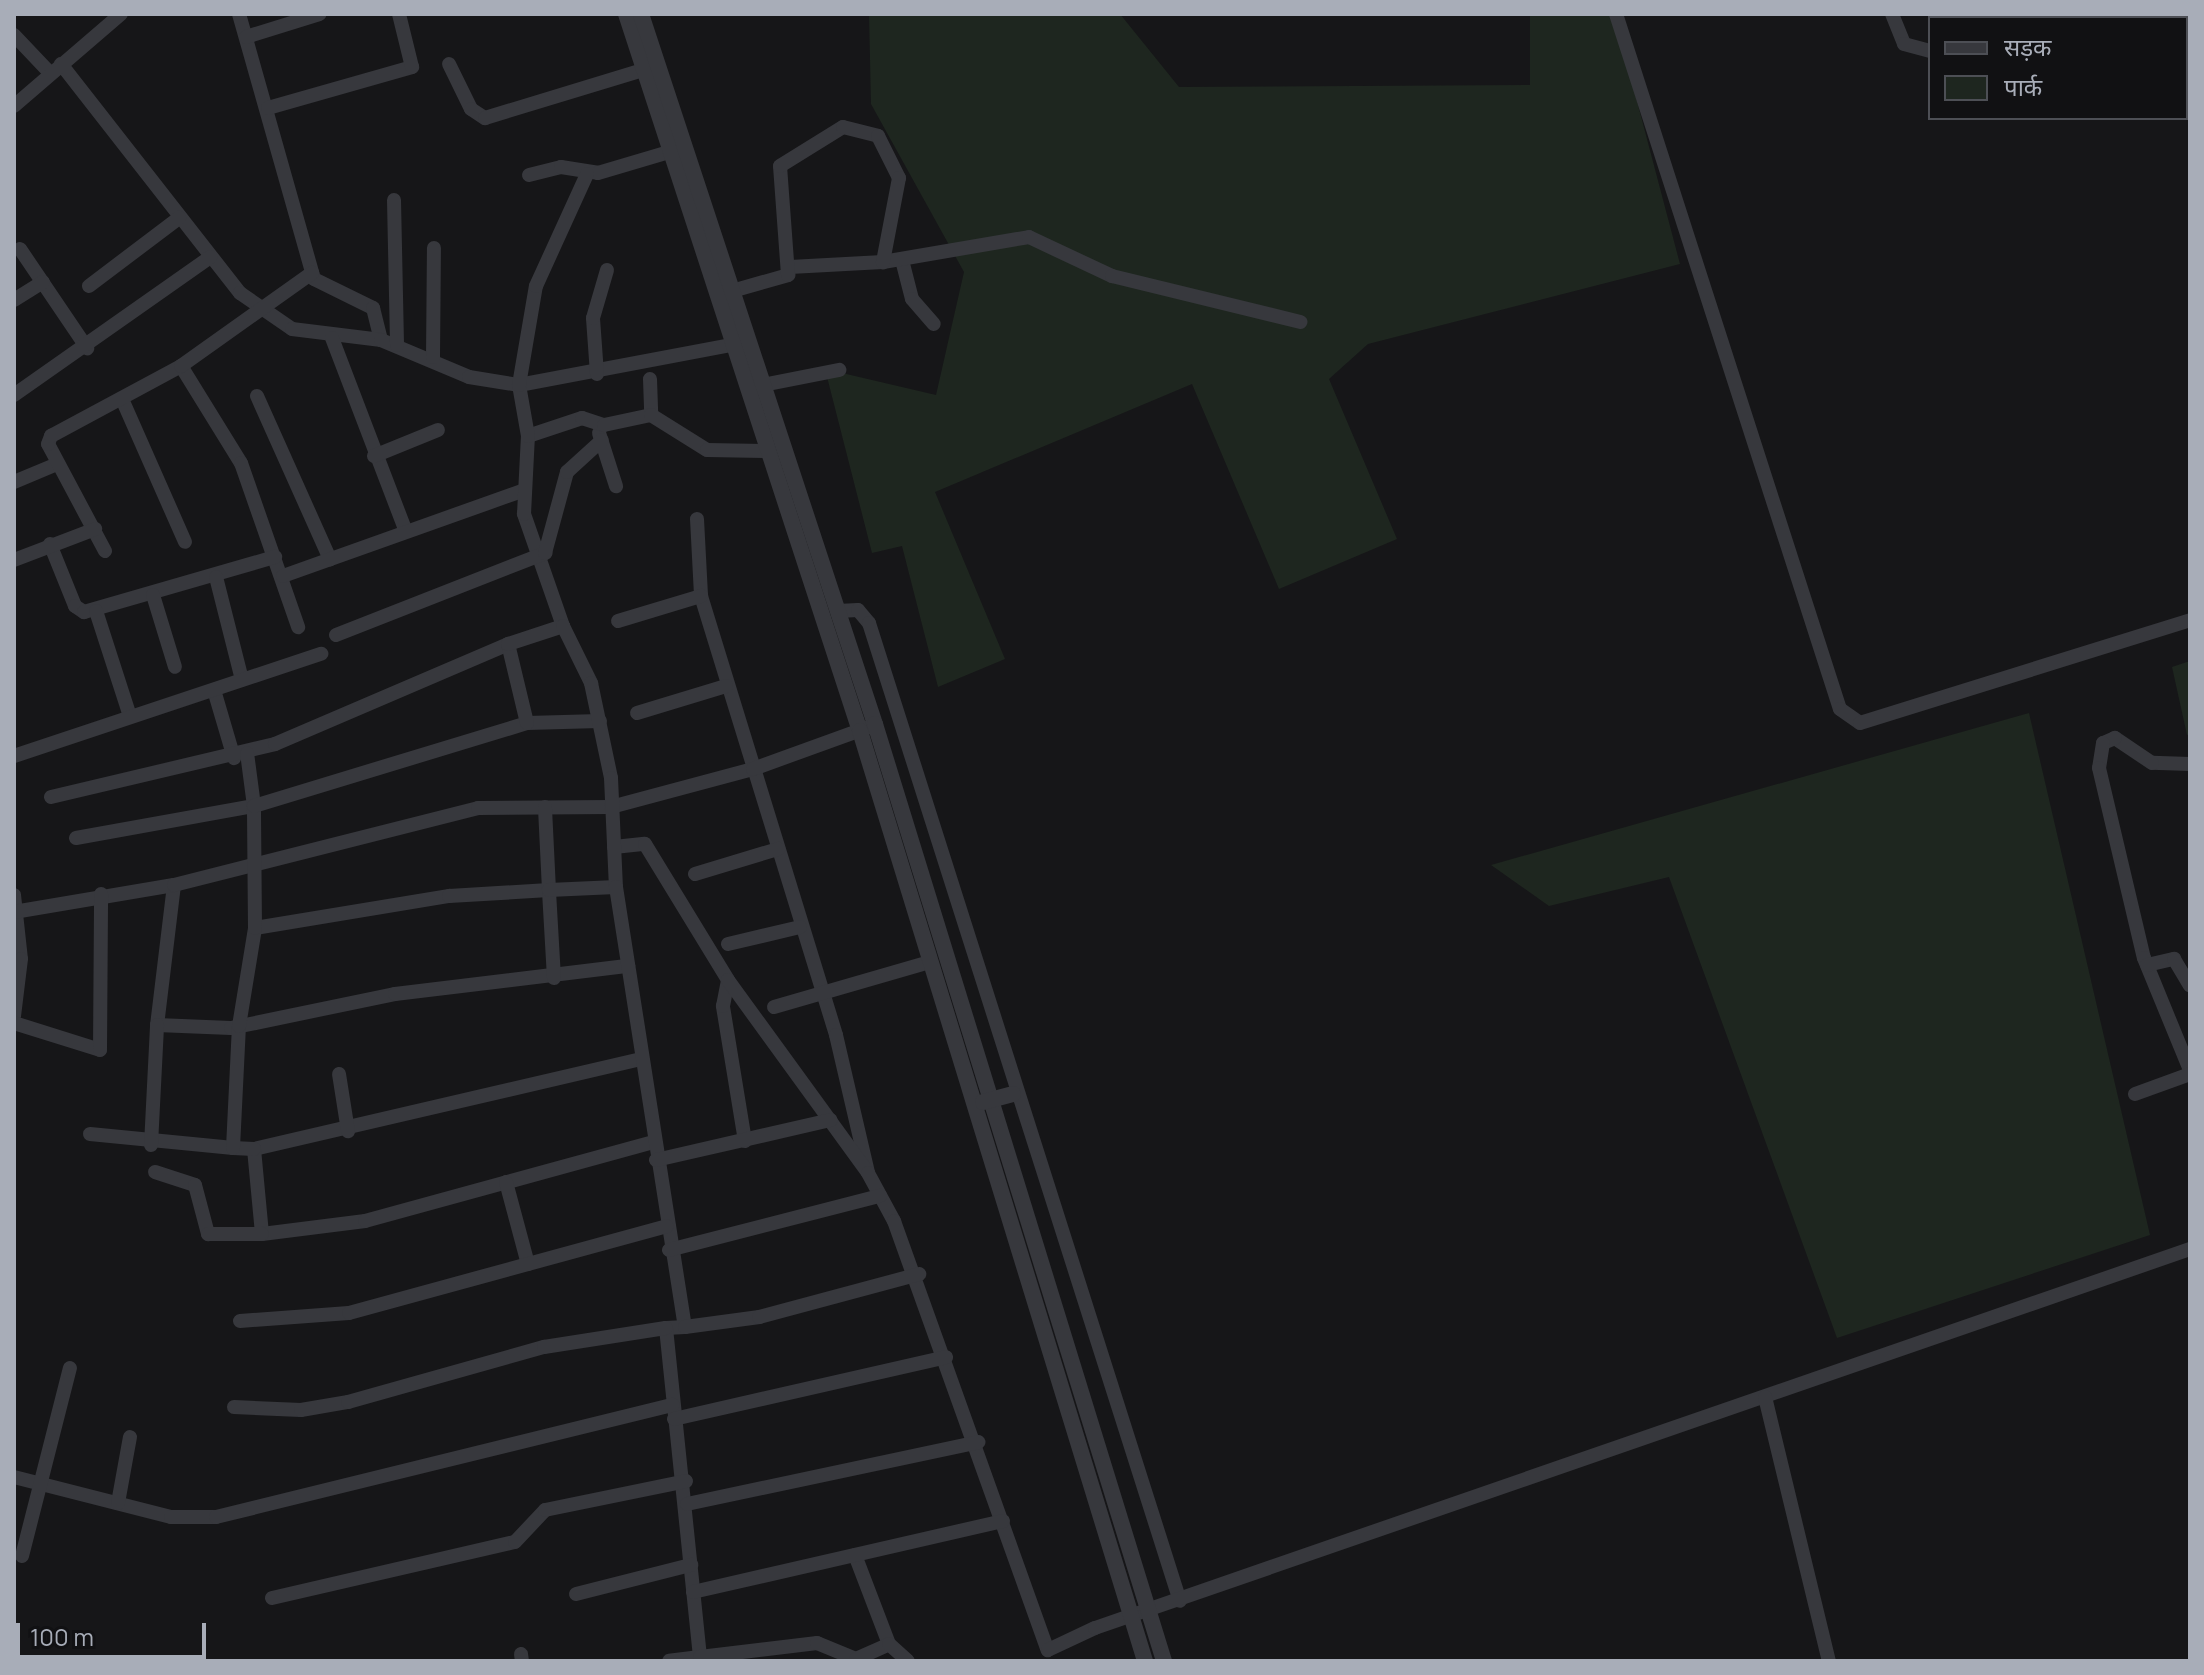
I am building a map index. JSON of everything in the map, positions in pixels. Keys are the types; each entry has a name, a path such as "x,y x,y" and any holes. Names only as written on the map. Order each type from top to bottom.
{"street":[{"path":"14,106 121,14"},
{"path":"239,14 268,108 312,273 324,289 373,308 381,340"},
{"path":"246,37 320,14"},
{"path":"268,108 412,67 399,14"},
{"path":"626,14 722,293 751,388 764,451 1002,1097 1180,1601"},
{"path":"641,14 672,142"},
{"path":"1616,14 1840,709 1860,723 2190,620"},
{"path":"1892,14 1904,44 1928,50"},
{"path":"14,35 55,69 210,257 262,311 334,347 381,340 433,357 469,377 519,385 597,374 730,345"},
{"path":"449,64 471,109 485,118 643,70"},
{"path":"722,293 778,281 790,267 780,166 843,127 878,136 899,178 883,262"},
{"path":"529,175 561,167 587,174 672,142"},
{"path":"587,174 536,286 519,385 527,430 522,491 537,557 600,721 611,807 616,887 669,1250 685,1327"},
{"path":"394,200 397,345"},
{"path":"89,286 179,218"},
{"path":"790,267 902,260 1029,237 1112,276 1300,322"},
{"path":"433,357 434,248"},
{"path":"20,249 87,348"},
{"path":"14,395 87,348 210,257"},
{"path":"902,260 912,299 934,324"},
{"path":"597,374 593,318 607,270"},
{"path":"105,551 57,464 51,436 181,366 312,273"},
{"path":"14,300 43,282"},
{"path":"722,293 730,345 850,610 867,728"},
{"path":"334,347 405,529"},
{"path":"181,366 231,443 283,576 298,627"},
{"path":"751,388 839,370"},
{"path":"650,379 651,415"},
{"path":"257,396 330,559"},
{"path":"122,399 185,542"},
{"path":"527,430 582,418 596,424 651,415 707,450 764,451"},
{"path":"596,424 616,486"},
{"path":"374,456 438,430"},
{"path":"336,635 537,557 548,549 549,521 567,472 602,440"},
{"path":"14,482 57,464"},
{"path":"283,576 405,529 522,491"},
{"path":"697,519 701,596 726,686 864,1129 868,1173"},
{"path":"14,560 95,529"},
{"path":"50,544 75,606 96,611 275,557"},
{"path":"216,577 242,680"},
{"path":"153,595 175,667"},
{"path":"618,621 701,596"},
{"path":"850,610 869,623 1164,1661"},
{"path":"96,611 130,716"},
{"path":"51,797 240,755 508,644 563,626"},
{"path":"508,644 527,723"},
{"path":"14,756 321,654"},
{"path":"637,713 726,686"},
{"path":"214,690 240,755 254,806 257,861 255,928 239,1026 233,1148"},
{"path":"76,838 254,806 527,723 600,721"},
{"path":"16,911 101,894 174,885 257,861 452,813 545,807 611,807 753,769 867,728"},
{"path":"2135,1094 2190,1072 2147,965 2108,819 2101,751 2115,738 2152,763 2190,764"},
{"path":"886,786 930,962 1145,1661"},
{"path":"545,807 554,978"},
{"path":"614,847 645,844 728,980 868,1173 919,1274 978,1442 1046,1656 1149,1612 2190,1249"},
{"path":"695,874 778,849"},
{"path":"151,1145 157,1025 174,885"},
{"path":"255,928 449,896 616,887"},
{"path":"14,1023 100,1050 101,894"},
{"path":"14,895 14,1016"},
{"path":"728,944 800,927"},
{"path":"774,1007 930,962"},
{"path":"2147,965 2185,963 2190,986"},
{"path":"157,1025 239,1026 395,994 554,978 628,966"},
{"path":"728,980 723,1006 745,1141"},
{"path":"90,1134 151,1145 254,1149 348,1131 641,1059"},
{"path":"339,1074 348,1131"},
{"path":"974,1104 1002,1097"},
{"path":"656,1160 830,1120"},
{"path":"155,1172 195,1185 204,1230 214,1238 365,1221 653,1142"},
{"path":"254,1149 262,1234"},
{"path":"506,1182 528,1264"},
{"path":"669,1250 880,1196"},
{"path":"240,1321 349,1313 666,1226"},
{"path":"234,1407 301,1410 348,1402 544,1347 759,1317 919,1274"},
{"path":"666,1328 673,1412 686,1481 700,1657"},
{"path":"14,1477 171,1517 188,1518 388,1479 673,1412 946,1357"},
{"path":"22,1556 70,1368"},
{"path":"1765,1397 1829,1661"},
{"path":"118,1503 130,1437"},
{"path":"687,1504 978,1442"},
{"path":"272,1598 515,1542 545,1510 686,1481"},
{"path":"693,1592 1003,1521"},
{"path":"855,1555 889,1644 908,1661"},
{"path":"576,1594 691,1565"},
{"path":"669,1661 817,1643 856,1659 889,1644"}],"green space":[{"path":"869,14 1120,14 1179,87 1530,85 1530,14 1614,14 1680,264 1368,344 1329,379 1397,539 1279,589 1192,384 935,492 1005,659 938,687 902,546 872,553 825,369 936,395 964,272 871,104"},
{"path":"2190,661 2190,734 2187,735 2172,667"},
{"path":"2029,713 2150,1235 1837,1338 1669,877 1549,906 1491,865"}]}
